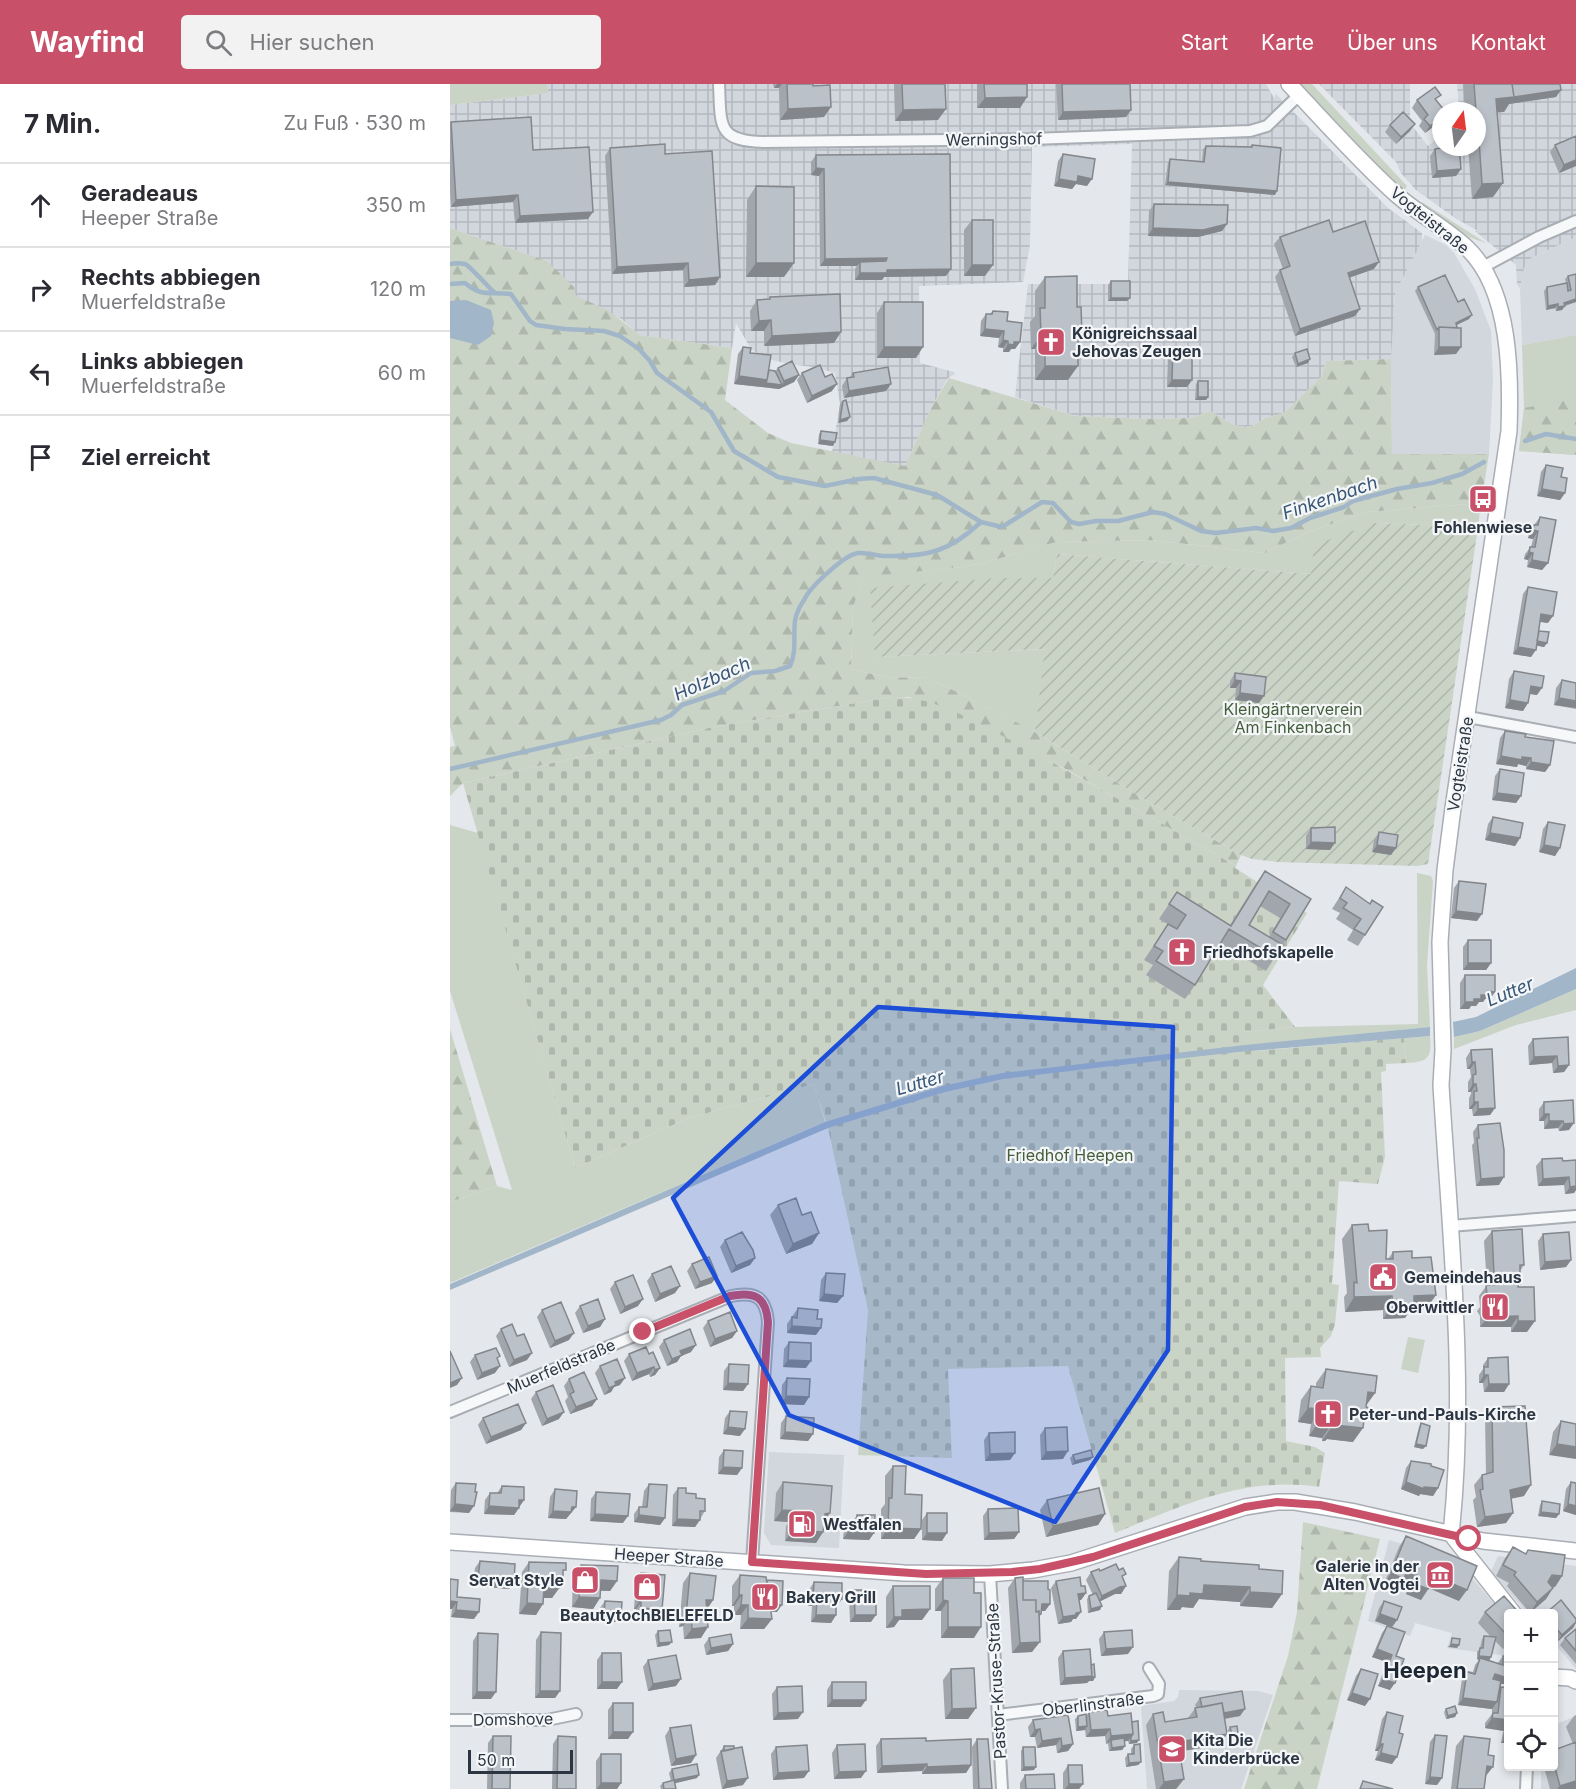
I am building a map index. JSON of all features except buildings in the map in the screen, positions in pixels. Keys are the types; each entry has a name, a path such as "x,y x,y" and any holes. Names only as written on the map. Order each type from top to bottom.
{"street":[{"name":"Werningshof","path":"719,84 721,114 727,134 738,140 751,142 1030,139 1250,131 1267,126 1294,89"},
{"name":"Vogteistraße","path":"1294,89 1389,188 1410,207 1462,244 1483,267 1503,324 1509,377 1510,407 1504,471 1445,870 1439,953 1443,1050 1441,1085 1450,1226 1457,1405 1456,1482 1451,1534"},
{"path":"1483,267 1545,234 1576,221"},
{"path":"1468,717 1576,737"},
{"path":"1450,1226 1576,1216"},
{"name":"Muerfeldstraße","path":"450,1412 730,1296 742,1294 759,1298 765,1304 768,1322 752,1562"},
{"name":"Heeper Straße","path":"450,1542 926,1574 990,1574 1033,1570 1071,1563 1245,1507 1277,1502 1320,1505 1483,1541 1576,1551"},
{"path":"1451,1534 1510,1609"},
{"name":"Pastor-Kruse-Straße","path":"990,1574 1002,1789"},
{"name":"Oberlinstraße","path":"998,1715 1153,1696 1158,1694 1159,1684 1149,1668"},
{"path":"1558,1677 1576,1681"},
{"name":"Domshove","path":"450,1720 547,1720 576,1714"},
{"path":"1526,1789 1527,1771"}],"highlighted area":[{"path":"878,1007 1173,1027 1168,1350 1055,1522 789,1415 673,1198"}],"shaded area":[{"path":"547,84 1266,84 1274,98 1276,94 1388,208 1422,233 1422,241 1395,293 1391,359 1326,361 1322,376 1284,413 1266,418 1252,426 1234,425 1210,411 1191,418 1076,416 1015,397 1028,284 1128,284 1132,144 1032,147 1030,245 1023,282 919,286 920,363 955,374 948,378 932,406 905,466 832,452 840,404 835,373 764,358 751,349 736,323 732,348 640,335 620,318 575,296 547,261 450,228 450,105 548,93"},
{"path":"1319,84 1410,84 1410,123 1428,146 1432,143 1432,156 1486,156 1486,102 1458,102 1457,84 1576,84 1576,237 1531,258 1524,268 1520,289 1517,284 1516,265 1475,231 1478,231 1455,218 1416,190 1401,173 1396,162"},
{"path":"1425,235 1446,245 1454,253 1475,289 1491,331 1493,379 1489,454 1392,454 1391,359 1395,293"},
{"path":"1576,237 1576,335 1522,345 1520,289 1524,268 1531,258"},
{"path":"769,1452 844,1455 839,1548 771,1545 764,1533"},
{"path":"1389,1540 1466,1571 1504,1615 1504,1655 1447,1648 1452,1633 1415,1623 1410,1636 1368,1621"},
{"path":"1498,1556 1576,1566 1576,1669 1558,1648 1558,1609 1524,1609 1491,1571"},
{"path":"1179,1690 1258,1691 1273,1695 1241,1789 1147,1789 1141,1706 1174,1701 1178,1697"},
{"path":"1576,1716 1576,1789 1541,1789 1541,1771 1558,1771 1558,1723"}],"green space":[{"path":"450,84 547,84 548,93 450,105"},
{"path":"1298,84 1312,84 1407,186 1403,193"},
{"path":"1422,202 1486,243 1469,237 1445,223 1421,207"},
{"path":"450,228 547,261 574,287 576,296 608,310 640,335 732,348 725,400 768,433 791,443 905,466 932,406 949,378 1076,416 1191,418 1210,411 1234,425 1245,427 1284,413 1322,376 1326,361 1391,359 1392,454 1489,454 1481,503 1366,512 1308,532 1265,553 1152,540 1056,542 984,563 864,577 853,607 851,669 885,677 929,678 1030,729 1241,855 1236,866 1062,767 909,697 892,697 713,727 463,783 450,796 450,747 455,746 450,727"},
{"path":"1576,335 1576,455 1519,451 1524,408 1522,345"},
{"path":"1576,398 1576,455 1519,451 1524,408"},
{"path":"1481,503 1478,527 1375,523 1311,574 1057,554 1053,578 997,578 875,657 1046,649 1035,732 929,678 885,677 851,669 853,607 864,576 984,563 1055,542 1152,540 1265,553 1308,532 1366,512"},
{"name":"Kleingärtnerverein Am Finkenbach","path":"1375,523 1478,527 1428,864 1417,866 1278,862 1252,859 1241,855 1035,732 1045,649 875,657 870,588 997,578 1053,578 1057,554 1311,574 1314,545"},
{"name":"Friedhof Heepen","path":"892,697 926,701 974,721 1236,866 1235,868 1307,913 1263,985 1295,1027 1242,1032 1255,1051 1404,1038 1406,1063 1386,1064 1386,1071 1381,1072 1385,1157 1378,1184 1339,1181 1332,1284 1339,1285 1335,1324 1331,1336 1320,1348 1321,1357 1285,1358 1286,1441 1315,1447 1325,1453 1319,1487 1291,1485 1239,1489 1190,1503 1115,1533 1068,1366 948,1369 952,1458 858,1455 868,1310 828,1128 814,1084 689,1118 575,1168 463,783 713,727"},
{"path":"450,825 478,833 575,1168 689,1118 814,1084 825,1122 450,1283 450,1202 497,1186 512,1190 450,991"},
{"path":"1417,873 1431,876 1433,881 1427,965 1430,1027 1249,1045 1241,1032 1295,1027 1418,1024"},
{"path":"1576,989 1576,1010 1516,1025 1454,1049 1454,1037 1480,1031"},
{"path":"450,1029 497,1186 450,1202"},
{"path":"1430,1036 1430,1050 1427,1058 1419,1062 1406,1063 1404,1038"},
{"path":"1408,1337 1425,1340 1418,1373 1401,1369"},
{"path":"1303,1522 1380,1539 1317,1789 1244,1789 1288,1656 1297,1612"}],"water":[{"path":"466,300 491,310 494,323 491,336 478,345 450,338 450,301"},
{"path":"1576,968 1576,989 1480,1031 1454,1037 1453,1022 1476,1017"},
{"path":"1430,1027 1430,1036 1238,1052 1095,1068 1003,1079 945,1092 828,1128 450,1290 450,1284 825,1122 943,1086 1002,1073 1245,1045"}],"waterway":[{"name":"Finkenbach","path":"450,264 467,265 494,292"},
{"name":"Finkenbach","path":"450,284 465,283 477,291 511,294 530,321 536,325 604,331 620,336 639,349 657,373 711,412 734,451 778,477 825,486 874,478 937,495 981,522 1002,527 1042,502 1053,503 1071,522 1079,524 1118,521 1153,512 1165,514 1201,531 1216,533 1256,528 1273,531 1291,528 1310,518 1344,507 1353,501 1462,474 1484,462"},
{"name":"Finkenbach","path":"1525,441 1546,434 1576,439"},
{"name":"Holzbach","path":"450,769 661,720 682,705 724,691 751,673 775,671 790,666 798,610 807,594 836,565 858,553 901,556 938,550 959,540 981,522"}],"place":[{"name":"Königreichssaal Jehovas Zeugen","path":"1051,342"},
{"name":"Fohlenwiese","path":"1483,499"},
{"name":"Friedhofskapelle","path":"1182,952"},
{"name":"Gemeindehaus","path":"1383,1277"},
{"name":"Oberwittler","path":"1495,1307"},
{"name":"Peter-und-Pauls-Kirche","path":"1328,1414"},
{"name":"Westfalen","path":"802,1524"},
{"name":"Galerie in der Alten Vogtei","path":"1440,1575"},
{"name":"Servat Style","path":"585,1580"},
{"name":"BeautytochBIELEFELD","path":"647,1587"},
{"name":"Bakery Grill","path":"765,1597"},
{"name":"Kita Die Kinderbrücke","path":"1172,1749"}],"district":[{"name":"Heepen","path":"1425,1670"}],"route":[{"path":"643,1332 730,1296 752,1295 765,1304 768,1322 752,1562 926,1574 1040,1569 1120,1549 1245,1507 1277,1502 1320,1505 1469,1539"}],"water label":[{"name":"Lutter","path":"1510,992"},
{"name":"Lutter","path":"920,1083"}]}
